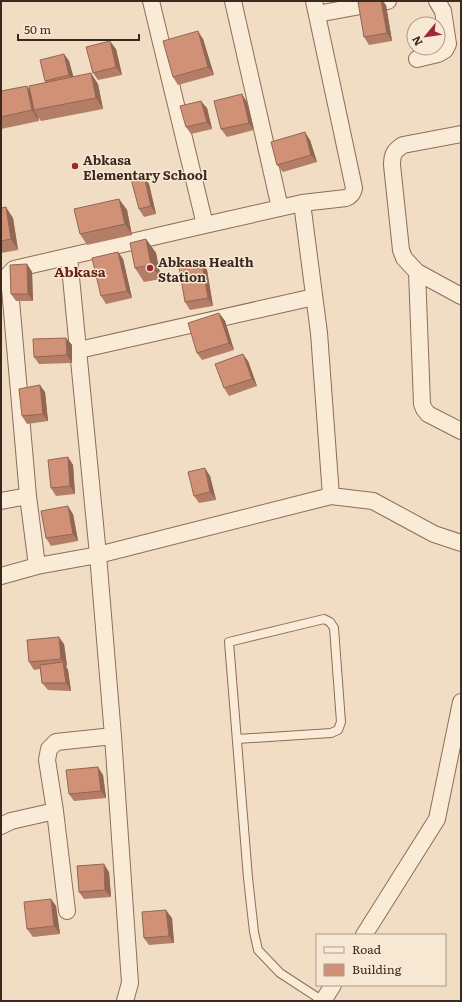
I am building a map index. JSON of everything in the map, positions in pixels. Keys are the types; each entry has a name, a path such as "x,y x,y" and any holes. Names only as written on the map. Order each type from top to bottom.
{"street":[{"path":"151,1 205,225"},
{"path":"233,1 280,208"},
{"path":"37,566 28,496 8,277 9,274 14,270 205,225 302,203 346,198 351,196 354,188 316,7 388,1"},
{"path":"417,59 438,54 445,50 448,44 443,11 437,1"},
{"path":"461,134 403,144 396,149 392,156 401,250 404,258 417,272 461,296"},
{"path":"302,203 319,333 331,496"},
{"path":"69,257 98,555 113,736 130,983 125,1001"},
{"path":"417,272 422,404 428,414 461,431"},
{"path":"79,350 314,297"},
{"path":"1,501 28,496"},
{"path":"1,576 37,566 98,555 331,496 373,501 434,534 461,543"},
{"path":"365,934 437,819 461,702"},
{"path":"67,911 55,811 47,760 49,749 56,742 113,736"},
{"path":"1,826 11,821 55,811"},
{"path":"323,1001 332,986"}],"lane":[{"path":"237,739 331,733 338,730 341,722 334,628 330,622 324,619 229,642 248,878 254,932 258,950 280,973 323,1001"}],"building":[{"path":"381,1 387,33 364,37 358,2"},
{"path":"198,31 208,67 173,77 163,41"},
{"path":"110,41 116,67 93,73 86,47"},
{"path":"64,54 69,75 45,81 40,60"},
{"path":"91,73 96,98 34,110 29,86"},
{"path":"27,86 32,110 1,117 1,91"},
{"path":"242,94 249,123 221,129 214,101"},
{"path":"201,101 207,122 186,127 180,106"},
{"path":"305,132 311,155 277,165 271,142"},
{"path":"144,176 151,206 139,209 131,179"},
{"path":"119,199 125,224 80,234 74,209"},
{"path":"6,207 11,239 1,241 1,208"},
{"path":"146,239 151,265 135,268 130,243"},
{"path":"118,252 127,291 101,296 92,258"},
{"path":"202,263 208,298 185,302 179,267"},
{"path":"27,264 28,294 11,294 10,265"},
{"path":"219,313 229,343 197,353 188,323"},
{"path":"66,338 67,355 34,357 33,339"},
{"path":"243,354 252,379 224,388 215,364"},
{"path":"40,385 43,414 22,416 19,389"},
{"path":"68,457 70,486 51,488 48,460"},
{"path":"205,468 210,492 194,496 188,472"},
{"path":"68,506 73,534 46,538 41,511"},
{"path":"59,637 61,659 29,662 27,640"},
{"path":"63,662 66,683 42,683 40,665"},
{"path":"98,767 101,791 69,794 66,770"},
{"path":"104,864 105,890 79,892 77,866"},
{"path":"51,899 54,926 27,929 24,902"},
{"path":"166,910 169,936 144,938 142,912"}],"place":[{"name":"Abkasa Elementary School","path":"75,166"},
{"name":"Abkasa Health Station","path":"150,268"}],"district":[{"name":"Abkasa","path":"80,271"}]}
